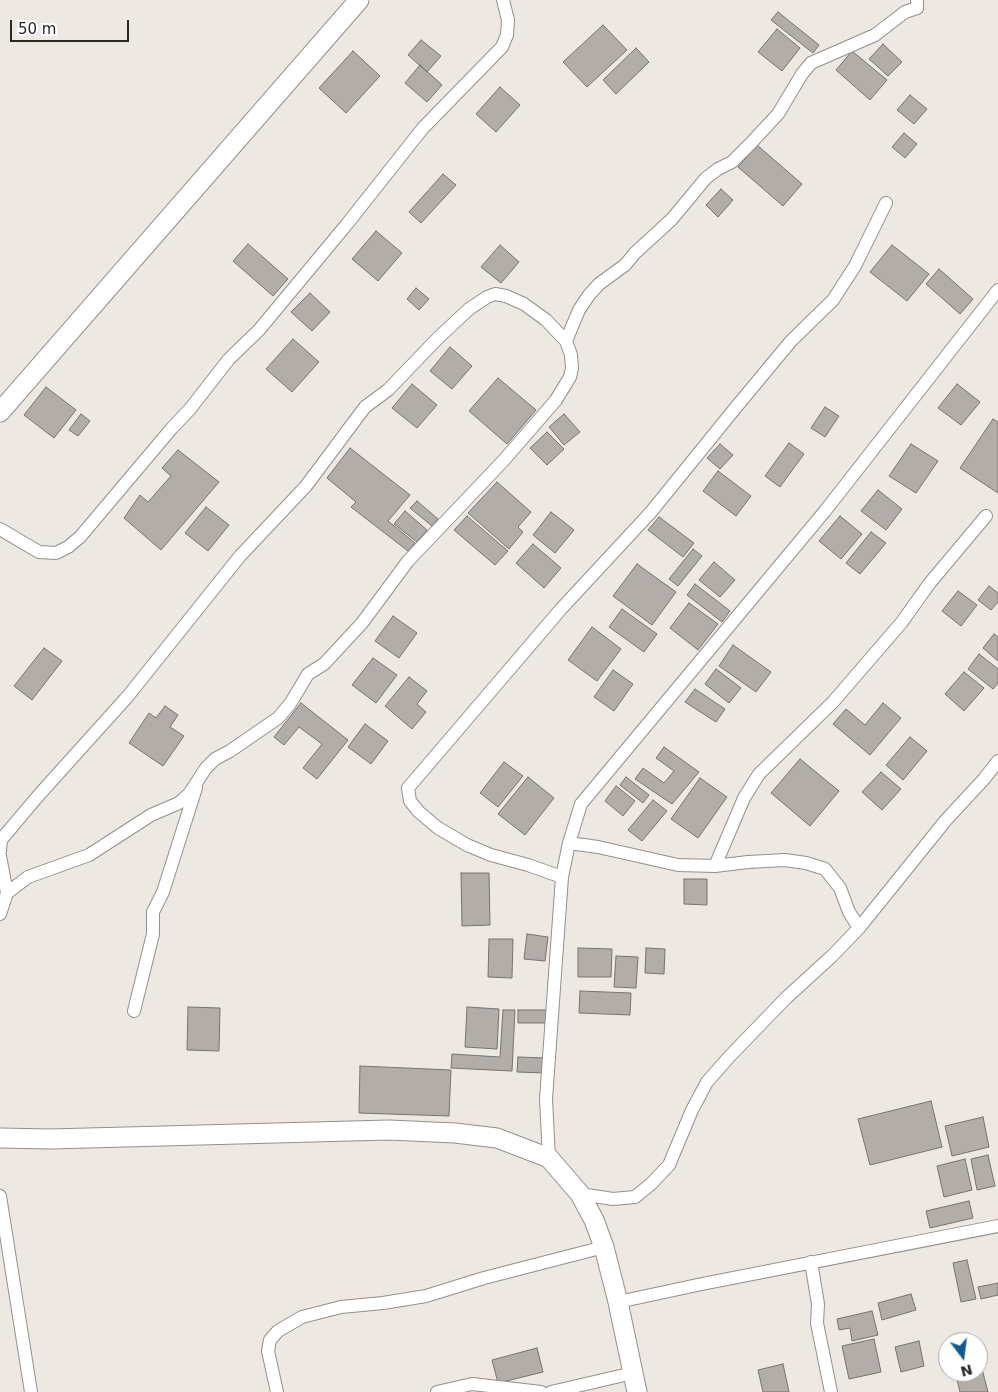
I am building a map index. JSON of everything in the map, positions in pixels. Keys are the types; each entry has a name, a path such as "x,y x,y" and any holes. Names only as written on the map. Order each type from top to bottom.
{"street":[{"path":"0,412 359,0"},
{"path":"0,529 39,552 56,553 68,547 80,537 190,409 229,359 259,330 424,128 502,47 508,35 508,20 503,0"},
{"path":"566,341 579,310 589,295 599,284 625,265 640,248 672,219 706,178 732,162 751,143 778,114 802,74 811,63 874,35 905,12 917,8 917,0"},
{"path":"562,877 467,846 438,828 419,812 410,801 408,788 561,609 652,512 791,341 833,300 855,266 886,203"},
{"path":"549,1158 546,1099 562,877 568,843 581,804 820,518 998,290"},
{"path":"0,851 1,840 128,696 240,556 306,486 365,407 388,390 469,309 487,296 495,294 506,296 524,304 546,320 566,341 571,355 572,368 570,377 541,419 408,561 362,623 324,664 308,674 290,704 278,718 238,746 215,759 189,794 179,803 152,815 89,855 28,877 7,893"},
{"path":"715,866 744,798 759,774 833,702 902,622 930,584 986,516"},
{"path":"580,1194 613,1198 635,1196 651,1184 669,1165 692,1110 707,1082 786,998 832,956 859,928 940,827 984,780 998,761"},
{"path":"134,1011 153,934 153,912 162,892 198,781"},
{"path":"568,843 598,847 678,865 715,866 785,860 806,863 825,869 840,888 849,912 859,928"},
{"path":"0,856 7,893 0,914"},
{"path":"0,1138 50,1139 389,1130 446,1132 497,1138 549,1158 580,1194 594,1220 604,1247 618,1302 637,1392"},
{"path":"0,1196 31,1392"},
{"path":"618,1302 998,1226"},
{"path":"277,1392 268,1351 270,1340 278,1331 302,1317 342,1308 426,1296 484,1278 604,1247"},
{"path":"811,1262 818,1304 816,1323 831,1392"},
{"path":"551,1392 633,1373"},
{"path":"437,1392 472,1384 541,1392"}],"building":[{"path":"778,12 819,45 813,53 771,20"},
{"path":"603,25 627,50 587,87 563,62"},
{"path":"777,29 800,48 782,71 758,52"},
{"path":"421,40 441,56 427,72 408,55"},
{"path":"883,44 902,62 888,76 869,59"},
{"path":"636,48 649,62 616,94 603,80"},
{"path":"353,51 380,76 346,113 319,88"},
{"path":"852,51 887,80 870,100 836,70"},
{"path":"420,65 442,85 427,102 405,83"},
{"path":"500,87 520,105 496,132 476,114"},
{"path":"910,95 927,109 914,124 897,110"},
{"path":"904,133 917,144 905,158 892,147"},
{"path":"757,145 802,184 783,206 738,167"},
{"path":"443,174 456,185 421,223 409,212"},
{"path":"721,189 733,200 718,217 706,205"},
{"path":"376,231 402,253 378,281 352,259"},
{"path":"248,244 288,279 273,296 233,261"},
{"path":"500,245 519,262 501,283 481,267"},
{"path":"892,245 929,274 907,301 870,272"},
{"path":"939,269 973,299 960,314 926,284"},
{"path":"416,288 429,299 419,310 407,299"},
{"path":"310,293 330,312 312,331 291,312"},
{"path":"293,339 319,362 292,392 266,369"},
{"path":"450,347 472,366 452,389 430,371"},
{"path":"498,378 536,410 507,444 469,411"},
{"path":"412,384 437,405 417,428 392,408"},
{"path":"957,384 980,402 961,425 938,408"},
{"path":"46,387 76,410 54,438 24,415"},
{"path":"825,407 839,416 825,437 811,428"},
{"path":"81,414 90,421 78,436 69,430"},
{"path":"564,414 580,432 564,445 549,427"},
{"path":"993,419 998,422 998,493 960,468"},
{"path":"547,432 564,449 547,465 530,448"},
{"path":"789,443 804,454 780,487 765,476"},
{"path":"720,444 733,455 720,469 707,458"},
{"path":"911,444 938,461 916,493 889,476"},
{"path":"350,448 410,495 388,521 415,543 408,551 351,507 356,502 327,478"},
{"path":"178,450 219,482 161,550 124,518 140,495 148,502 171,476 162,468"},
{"path":"718,471 751,496 736,516 703,491"},
{"path":"497,482 531,512 518,527 523,532 509,549 468,513"},
{"path":"878,490 902,509 886,530 861,511"},
{"path":"417,501 438,519 432,526 410,508"},
{"path":"206,507 229,525 208,551 185,533"},
{"path":"405,511 427,530 417,542 394,524"},
{"path":"551,512 574,530 555,553 533,535"},
{"path":"467,516 508,551 495,565 454,530"},
{"path":"840,516 862,534 841,559 819,541"},
{"path":"659,517 694,543 683,557 648,530"},
{"path":"871,532 886,543 860,574 846,563"},
{"path":"533,544 561,568 544,588 516,563"},
{"path":"693,549 702,556 678,586 669,579"},
{"path":"714,562 735,580 720,597 699,580"},
{"path":"637,564 676,592 652,625 613,596"},
{"path":"695,584 730,611 722,622 687,595"},
{"path":"989,586 998,593 998,602 991,610 978,600"},
{"path":"958,591 977,605 961,626 942,611"},
{"path":"689,603 718,624 698,650 670,628"},
{"path":"622,609 657,634 644,652 609,627"},
{"path":"393,616 417,633 399,658 375,641"},
{"path":"592,627 621,649 597,681 568,660"},
{"path":"994,634 998,637 998,661 983,648"},
{"path":"733,645 771,672 756,692 719,666"},
{"path":"44,648 62,661 32,700 14,686"},
{"path":"979,654 998,669 998,683 993,689 968,669"},
{"path":"373,658 397,675 376,703 352,685"},
{"path":"716,669 741,688 729,703 705,684"},
{"path":"613,670 633,684 614,711 594,697"},
{"path":"964,672 984,688 964,711 945,694"},
{"path":"409,677 427,691 417,704 426,712 412,729 385,706"},
{"path":"695,689 725,709 716,722 685,702"},
{"path":"301,703 348,740 317,779 303,768 322,744 299,727 284,745 274,737"},
{"path":"883,703 901,718 870,755 833,724 846,709 865,725"},
{"path":"165,706 178,715 170,727 184,736 163,766 129,743 149,713 156,718"},
{"path":"365,724 388,741 371,764 348,747"},
{"path":"910,737 927,751 903,780 886,765"},
{"path":"664,747 699,772 672,804 635,779 643,768 664,783 674,771 656,758"},
{"path":"800,759 839,791 810,826 771,793"},
{"path":"504,762 523,776 498,807 480,793"},
{"path":"881,772 901,789 882,810 862,792"},
{"path":"528,777 554,798 525,835 498,814"},
{"path":"626,777 649,795 643,803 620,785"},
{"path":"700,778 727,797 698,838 671,819"},
{"path":"616,786 635,801 623,816 605,801"},
{"path":"653,800 667,811 642,841 628,830"},
{"path":"461,873 489,873 490,925 462,926"},
{"path":"684,879 707,879 707,905 684,904"},
{"path":"527,934 548,937 545,961 524,959"},
{"path":"489,939 513,939 512,978 488,977"},
{"path":"578,948 612,949 611,977 578,977"},
{"path":"646,948 665,949 664,974 645,973"},
{"path":"616,956 638,957 636,988 614,987"},
{"path":"580,991 631,993 630,1015 579,1013"},
{"path":"188,1007 220,1008 219,1051 187,1050"},
{"path":"467,1007 499,1009 497,1049 465,1047"},
{"path":"503,1010 515,1010 512,1071 451,1068 452,1054 500,1057"},
{"path":"518,1010 547,1010 547,1023 518,1023"},
{"path":"518,1057 545,1058 545,1073 517,1072"},
{"path":"360,1066 451,1070 449,1116 359,1113"},
{"path":"931,1101 942,1147 870,1165 858,1119"},
{"path":"983,1117 989,1147 952,1156 945,1126"},
{"path":"988,1155 995,1186 977,1190 971,1159"},
{"path":"965,1159 972,1190 944,1197 937,1166"},
{"path":"969,1201 973,1218 930,1228 926,1211"},
{"path":"967,1260 976,1299 961,1302 953,1263"},
{"path":"998,1283 998,1295 981,1299 978,1287"},
{"path":"911,1294 916,1310 882,1320 878,1303"},
{"path":"872,1311 878,1335 852,1341 850,1328 839,1330 837,1319"},
{"path":"874,1339 881,1372 849,1379 842,1346"},
{"path":"919,1341 924,1366 901,1372 895,1347"},
{"path":"537,1348 543,1372 498,1383 492,1360"},
{"path":"783,1364 789,1392 763,1392 758,1370"},
{"path":"958,1382 985,1382 988,1392 960,1392"}]}
